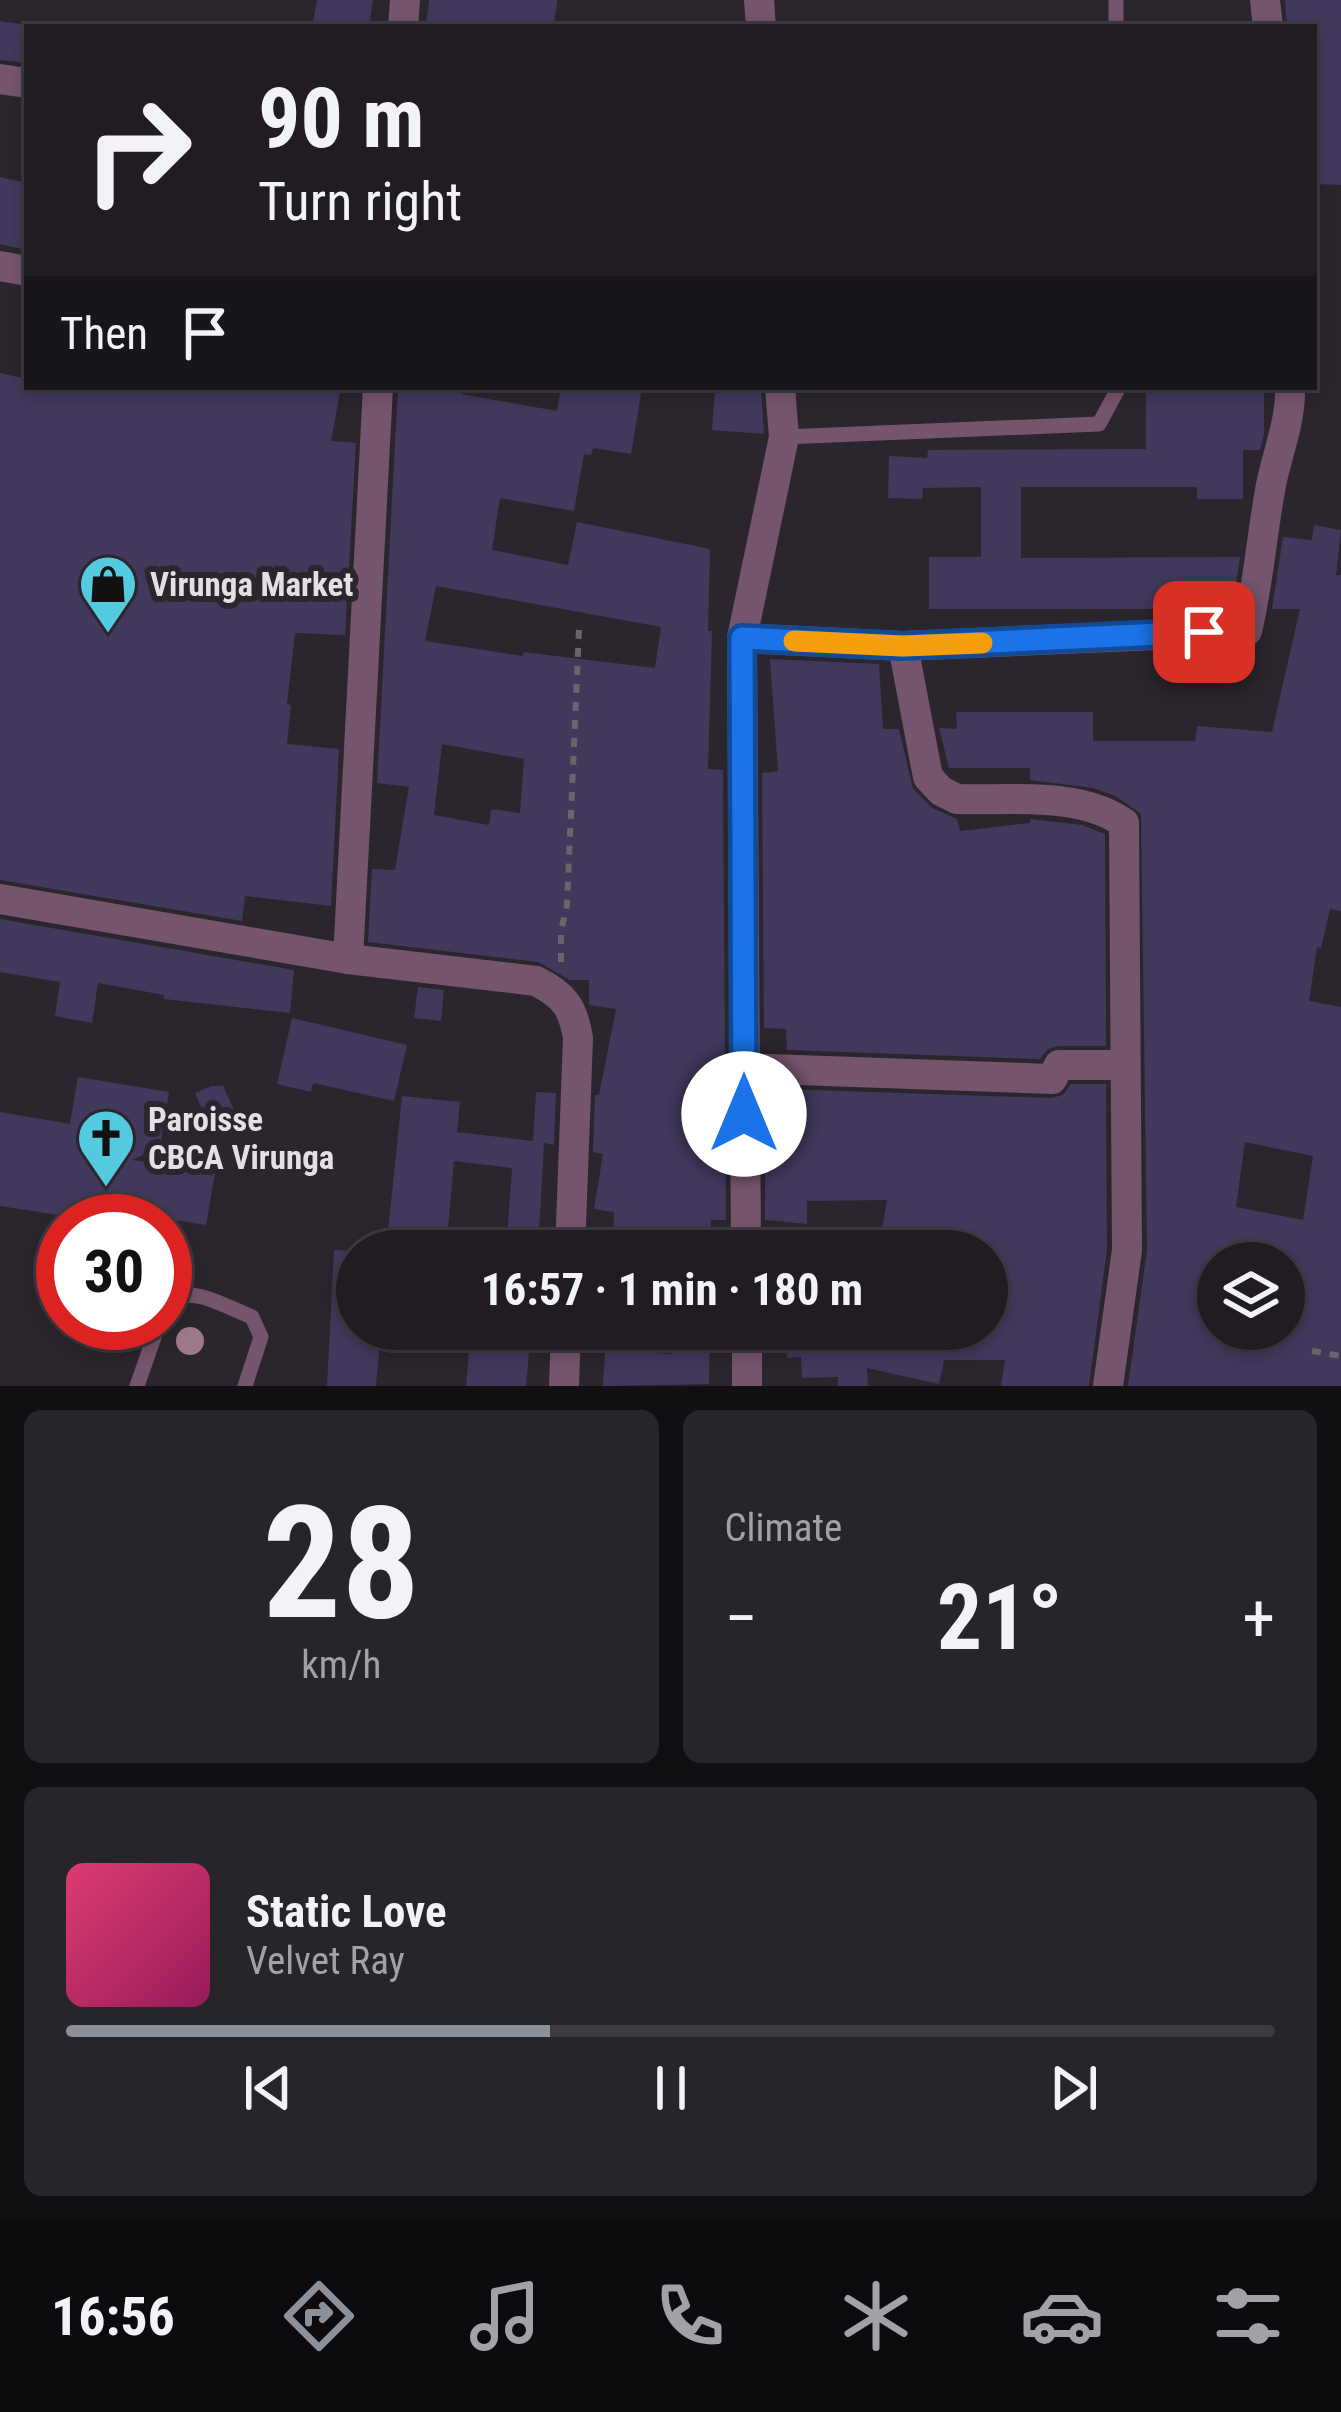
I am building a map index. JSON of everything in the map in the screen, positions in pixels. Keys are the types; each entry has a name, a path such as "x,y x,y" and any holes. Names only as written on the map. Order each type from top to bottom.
{"street":[{"path":"348,959 378,390"},
{"path":"746,1230 742,638 784,437 780,390"},
{"path":"742,638 903,646 1247,631 1290,390"},
{"path":"903,646 928,778 940,791 957,799 1083,804 1124,823 1127,1250 1108,1386"},
{"path":"0,899 348,959 536,981 561,994 574,1013 578,1039 571,1230"},
{"path":"744,1068 1052,1079 1059,1065 1125,1065"},
{"path":"564,1386 565,1350"},
{"path":"747,1350 748,1386"}],"lane":[{"path":"784,437 1099,424 1117,390"},
{"path":"192,1293 252,1317 261,1337 245,1386"},
{"path":"137,1386 150,1350"}],"path":[{"path":"561,994 579,630"},
{"path":"1312,1351 1341,1356"}],"building":[{"path":"317,0 373,0 369,24 313,24"},
{"path":"429,0 557,0 554,24 426,24"},
{"path":"1285,0 1341,0 1341,185 1317,184 1317,24 1287,24"},
{"path":"0,21 24,25 24,63 0,60"},
{"path":"0,177 24,182 24,249 0,244"},
{"path":"0,373 24,378 24,390 340,390 331,441 356,443 345,635 295,633 287,704 291,705 287,744 339,749 331,906 245,896 242,921 0,880"},
{"path":"398,390 461,390 461,394 557,411 560,390 642,390 631,454 593,448 591,455 584,454 574,511 500,498 492,550 568,565 577,522 710,549 708,769 723,770 726,1220 711,1220 711,1230 614,1230 614,1212 594,1209 603,1154 593,1152 595,1095 599,1095 616,1009 589,1005 589,980 570,980 538,962 368,942 372,869 395,870 409,787 377,783","holes":["436,586 661,627 655,668 425,641","442,744 524,759 520,813 491,809 489,825 434,815"]},
{"path":"715,390 761,390 764,434 712,430"},
{"path":"1146,390 1264,390 1260,450 1243,450 1243,499 1197,499 1197,487 1021,487 1021,558 1240,557 1232,609 929,609 929,557 981,557 981,487 923,488 922,499 888,498 889,456 927,458 928,450 1146,449"},
{"path":"1314,525 1341,530 1336,575 1341,575 1341,911 1330,909 1321,948 1317,947 1309,1001 1341,1007 1341,1386 1128,1386 1147,1250 1141,814 1116,796 1093,788 1030,780 1030,768 949,768 939,728 957,729 956,712 1093,712 1093,741 1195,741 1197,726 1272,732 1300,609 1272,609 1283,537 1312,540","holes":["1245,1142 1313,1156 1303,1220 1236,1207"]},
{"path":"770,659 879,664 883,729 899,729 913,789 932,808 957,819 960,831 1030,823 1030,819 1082,825 1105,834 1106,1046 1058,1046 1040,1059 787,1050 786,1029 764,1028 762,773 778,771"},
{"path":"0,919 294,970 290,1013 164,999 164,995 98,983 92,1023 55,1016 60,982 0,972"},
{"path":"418,987 444,990 441,1021 414,1018"},
{"path":"292,1018 407,1045 394,1101 313,1083 311,1092 277,1084"},
{"name":"Paroisse CBCA Virunga","path":"78,1077 169,1092 160,1147 132,1160 215,1173 206,1225 192,1223 192,1194 36,1194 36,1212 0,1206 0,1112 70,1124"},
{"path":"1071,1084 1106,1084 1107,1249 1089,1386 1001,1386 1005,1360 944,1360 939,1384 867,1368 868,1386 838,1386 838,1377 802,1378 801,1357 787,1358 788,1350 1008,1350 1008,1230 882,1230 887,1200 807,1201 807,1224 765,1220 765,1107 781,1107 782,1089 1063,1095"},
{"path":"223,1086 236,1114 209,1125 195,1093"},
{"path":"536,1092 556,1093 554,1145 544,1143 539,1230 508,1230 512,1168 454,1161 448,1230 388,1230 402,1096 460,1102 457,1132 533,1141"},
{"path":"336,1250 336,1350 379,1350 376,1386 327,1386"},
{"path":"469,1350 529,1350 526,1386 466,1386"},
{"path":"673,1350 710,1350 709,1384 603,1386 605,1351 673,1354"}],"slow traffic":[{"path":"794,641 903,646 982,643"}],"place":[{"name":"Virunga Market","path":"108,635"},
{"name":"Paroisse CBCA Virunga","path":"106,1189"}],"route":[{"path":"744,1114 742,638 903,646 1204,632"}]}
